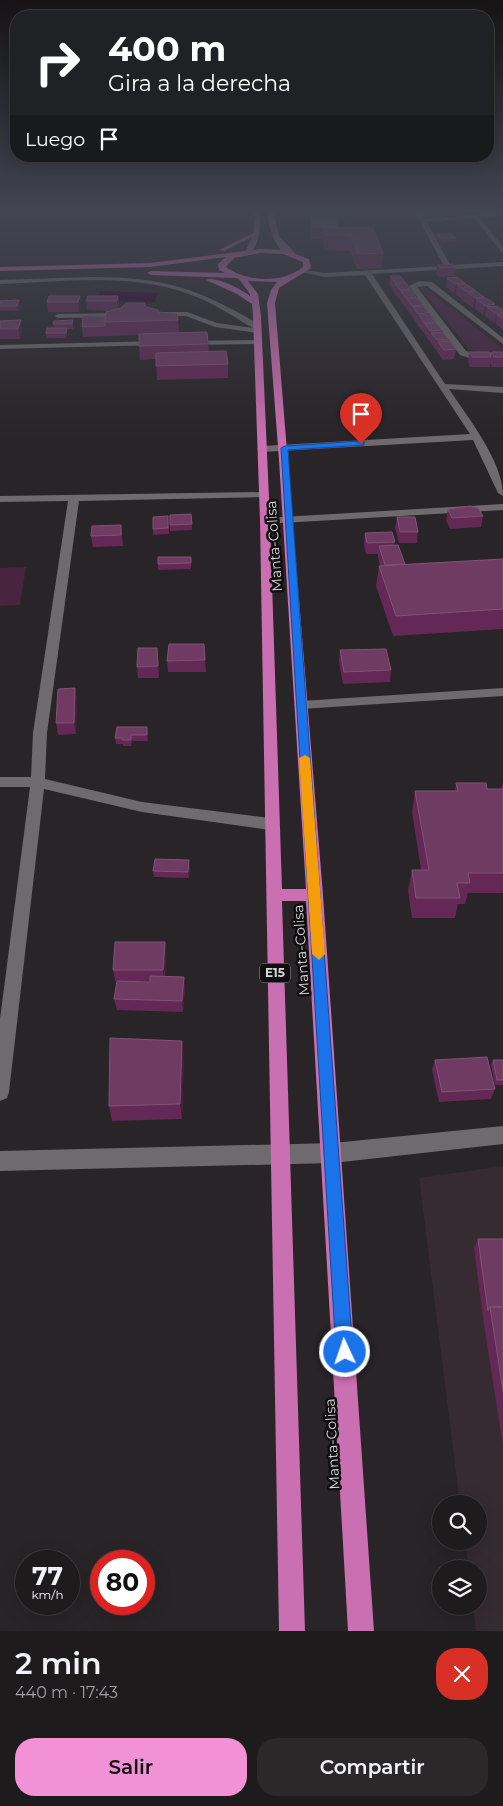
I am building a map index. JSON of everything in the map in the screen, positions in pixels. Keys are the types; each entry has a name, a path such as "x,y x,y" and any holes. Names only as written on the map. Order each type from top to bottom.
{"highway":[{"path":"227,286 240,292 255,303"},
{"name":"Manta-Colisa","path":"248,286 255,303 262,449 270,824 292,1631"},
{"name":"Manta-Colisa","path":"277,286 272,292 271,303 285,448 333,1153 361,1631"},
{"path":"273,896 314,895"}],"street":[{"path":"167,286 182,289 209,300 257,333"},
{"path":"376,286 476,437 503,493"},
{"path":"413,286 463,353 472,356 503,355"},
{"path":"432,286 503,342"},
{"path":"58,316 132,314"},
{"path":"141,314 187,314 223,327 257,333"},
{"path":"177,343 257,333"},
{"path":"0,347 167,343"},
{"path":"441,386 503,390"},
{"path":"262,449 476,437"},
{"path":"0,499 263,495"},
{"path":"0,1092 38,782 40,733 74,498"},
{"path":"264,521 503,507"},
{"path":"301,705 503,692"},
{"path":"0,782 38,782 142,807 270,824"},
{"path":"0,1161 333,1153 503,1135"}],"shaded area":[{"path":"420,287 424,287 502,348 503,351 478,353 469,349"},
{"path":"100,291 157,293 155,302 97,300"},
{"path":"26,567 20,605 0,606 0,568"},
{"path":"503,1166 503,1631 476,1631 474,1615 487,1615 487,1560 468,1560 466,1550 487,1550 487,1495 459,1495 419,1178"}],"building":[{"path":"397,286 408,286 410,289 400,290"},
{"path":"459,286 469,286 475,290 469,292 476,291 484,297 475,298"},
{"path":"411,290 416,297 406,298 401,291"},
{"path":"49,296 80,296 78,302 47,302"},
{"path":"88,296 118,296 117,301 86,301"},
{"path":"417,298 423,305 412,306 407,299"},
{"path":"486,298 495,304 485,306 476,299"},
{"path":"19,300 17,306 0,306 0,301"},
{"path":"126,303 144,303 146,307 158,310 158,312 177,314 178,320 105,322 106,312 121,308"},
{"path":"423,306 429,313 418,314 413,307"},
{"path":"497,306 503,310 503,313 496,314 487,307"},
{"path":"419,315 430,315 435,322 424,323"},
{"path":"83,316 105,316 105,326 82,327"},
{"path":"21,320 18,329 0,329 0,321"},
{"path":"73,320 72,324 53,324 54,321"},
{"path":"436,323 442,330 430,331 425,324"},
{"path":"47,328 67,328 66,333 46,333"},
{"path":"207,332 208,344 139,346 139,334"},
{"path":"443,332 448,340 437,340 431,333"},
{"path":"450,341 456,349 444,350 438,342"},
{"path":"226,351 228,364 156,366 156,353"},
{"path":"469,352 489,352 491,357 472,357"},
{"path":"492,352 503,352 503,357 494,357"},
{"path":"470,506 478,508 483,516 452,518 448,509"},
{"path":"191,514 192,524 170,525 170,515"},
{"path":"168,516 168,528 153,529 153,517"},
{"path":"397,517 415,517 418,532 400,532"},
{"path":"121,525 121,535 91,536 92,526"},
{"path":"392,532 395,542 367,543 365,533"},
{"path":"398,545 405,564 385,565 379,546"},
{"path":"158,557 191,557 191,563 158,564"},
{"path":"503,559 503,609 396,616 379,566"},
{"path":"169,644 204,644 205,660 167,661"},
{"path":"138,648 157,648 158,666 137,667"},
{"path":"386,649 391,670 344,672 340,650"},
{"path":"75,688 74,723 56,723 58,689"},
{"path":"117,727 147,727 147,735 131,735 131,740 115,738"},
{"path":"456,783 486,783 487,789 503,789 503,873 468,873 470,883 457,883 460,898 416,898 412,870 429,870 415,791 458,791"},
{"path":"155,859 189,860 188,872 153,871"},
{"path":"115,942 165,942 163,970 113,970"},
{"path":"150,976 184,977 182,1001 114,999 117,981 150,982"},
{"path":"110,1038 182,1041 180,1104 109,1106"},
{"path":"487,1057 495,1089 442,1092 435,1060"},
{"path":"493,1060 503,1060 503,1080 497,1080"},
{"path":"478,1239 503,1239 503,1307 490,1307 488,1311"},
{"path":"490,1307 503,1307 503,1391"}],"slow traffic":[{"path":"305,758 319,954"}],"route":[{"path":"345,1352 285,448 361,444"}]}
